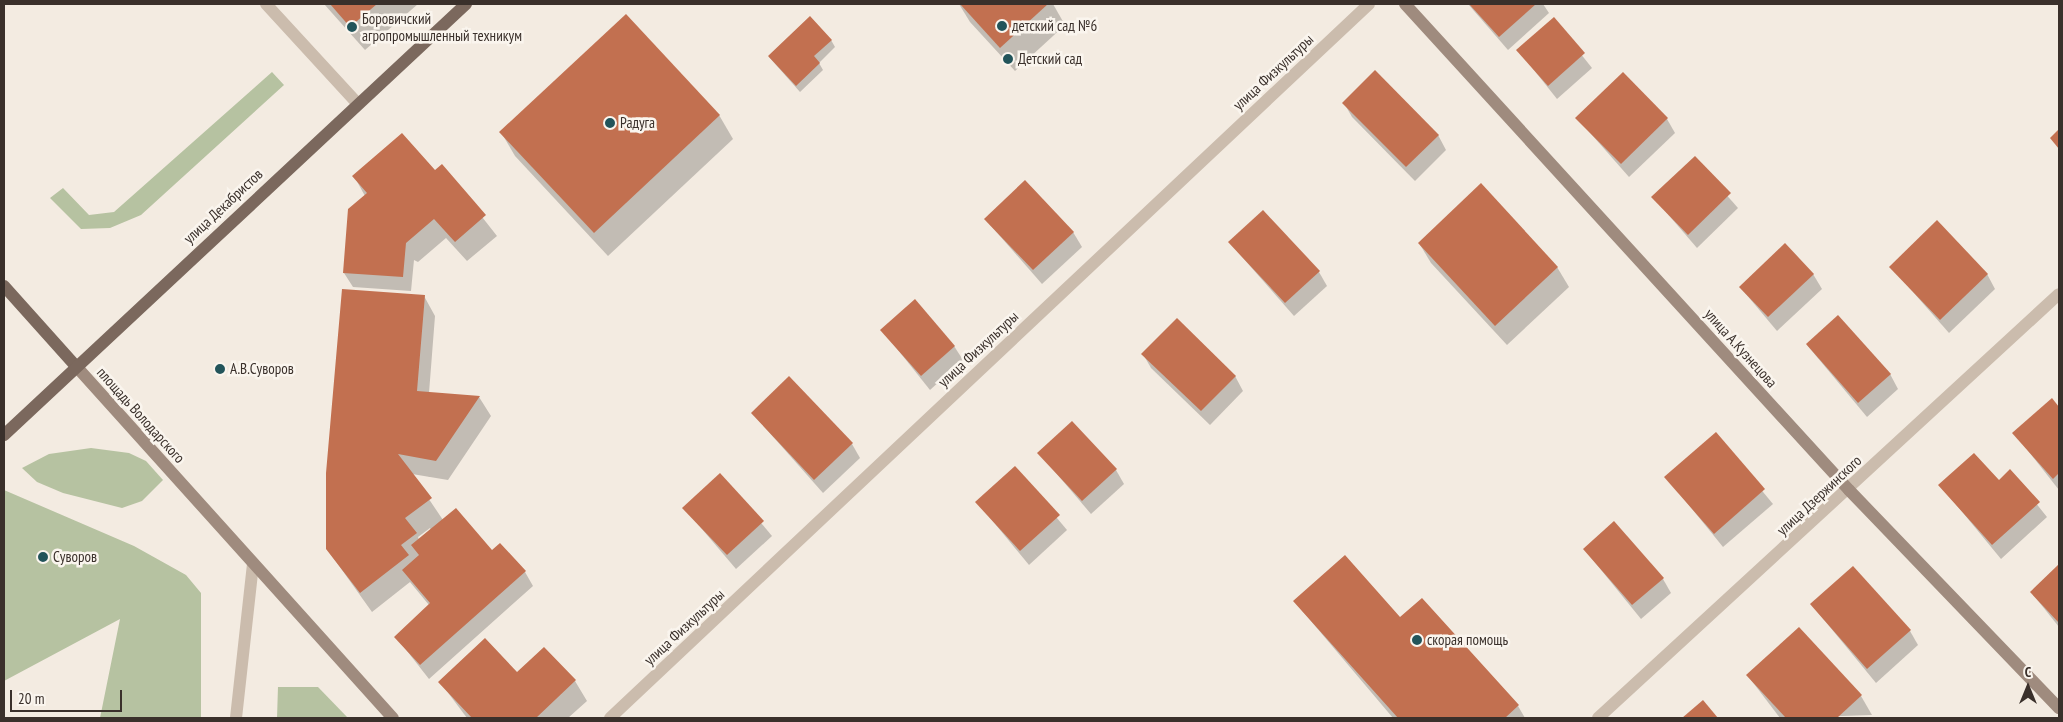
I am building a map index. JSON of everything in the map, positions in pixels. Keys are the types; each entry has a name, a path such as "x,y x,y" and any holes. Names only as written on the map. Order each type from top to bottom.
{"main road":[{"name":"улица Декабристов","path":"4,435 75,365 466,4"},
{"name":"улица А.Кузнецова","path":"1405,4 1849,490 2059,708"},
{"name":"площадь Володарского","path":"4,286 393,718"}],"street":[{"path":"266,4 358,104"},
{"name":"улица Физкультуры","path":"610,718 1369,4"},
{"name":"улица Дзержинского","path":"1598,718 1849,490 2059,294"},
{"path":"236,718 254,565"}],"green space":[{"path":"272,72 284,85 141,215 110,228 81,229 50,198 63,188 89,215 114,212"},
{"path":"91,448 129,453 146,461 163,480 142,501 122,508 63,493 37,482 22,468 49,454"},
{"path":"4,490 134,546 186,575 201,593 201,718 100,718 120,619 4,681"},
{"path":"278,687 318,687 348,718 277,718"}],"building":[{"path":"330,4 377,4 350,27"},
{"name":"детский сад №6","path":"960,4 1048,4 1000,48"},
{"path":"1469,4 1536,4 1499,37"},
{"name":"Радуга","path":"626,14 720,115 594,233 499,132"},
{"path":"810,16 832,40 814,56 820,63 796,86 768,56"},
{"path":"1554,17 1585,53 1548,86 1516,50"},
{"path":"1375,70 1439,135 1406,167 1342,103"},
{"path":"1623,72 1668,118 1621,164 1575,118"},
{"path":"2059,129 2059,149 2050,138"},
{"path":"402,133 435,170 442,164 486,215 455,242 434,219 406,243 403,277 343,273 348,209 367,193 352,176"},
{"path":"1695,156 1731,193 1688,235 1651,197"},
{"path":"1025,180 1074,232 1033,270 984,219"},
{"path":"1481,183 1558,267 1495,326 1418,243"},
{"path":"1263,210 1320,271 1285,303 1228,242"},
{"path":"1937,220 1988,274 1940,320 1889,267"},
{"path":"1785,243 1814,274 1768,317 1739,287"},
{"path":"342,289 425,295 417,391 480,396 436,461 398,454 432,498 405,518 417,533 401,545 409,555 360,593 326,549 326,473"},
{"path":"915,299 955,346 921,376 880,330"},
{"path":"1838,315 1891,374 1858,403 1806,344"},
{"path":"1177,318 1236,376 1201,411 1141,354"},
{"path":"789,376 853,443 814,480 751,413"},
{"path":"2052,398 2059,407 2059,473 2053,479 2012,433"},
{"path":"1072,421 1117,469 1082,501 1037,453"},
{"path":"1716,432 1765,489 1714,534 1664,477"},
{"path":"1974,453 1999,480 2010,469 2040,502 1992,545 1938,485"},
{"path":"1015,466 1060,515 1020,551 975,502"},
{"path":"720,473 764,521 727,555 682,508"},
{"path":"456,508 492,550 500,543 526,571 420,665 394,637 430,603 402,570 419,555 411,545"},
{"path":"1614,521 1664,578 1632,605 1583,549"},
{"name":"скорая помощь","path":"1345,555 1400,617 1422,598 1519,705 1505,718 1398,718 1293,601"},
{"path":"2059,564 2059,623 2030,592"},
{"path":"1853,566 1911,630 1867,669 1810,604"},
{"path":"1799,627 1862,695 1837,718 1786,718 1746,675"},
{"path":"485,638 517,672 544,647 576,680 536,718 472,718 438,682"},
{"path":"1703,700 1718,718 1682,718"}],"place":[{"name":"детский сад №6","path":"1002,26"},
{"name":"Боровичский агропромышленный техникум","path":"352,27"},
{"name":"Детский сад","path":"1008,59"},
{"name":"Радуга","path":"610,123"},
{"name":"А.В.Суворов","path":"220,369"},
{"name":"Суворов","path":"43,557"},
{"name":"скорая помощь","path":"1417,640"}]}
